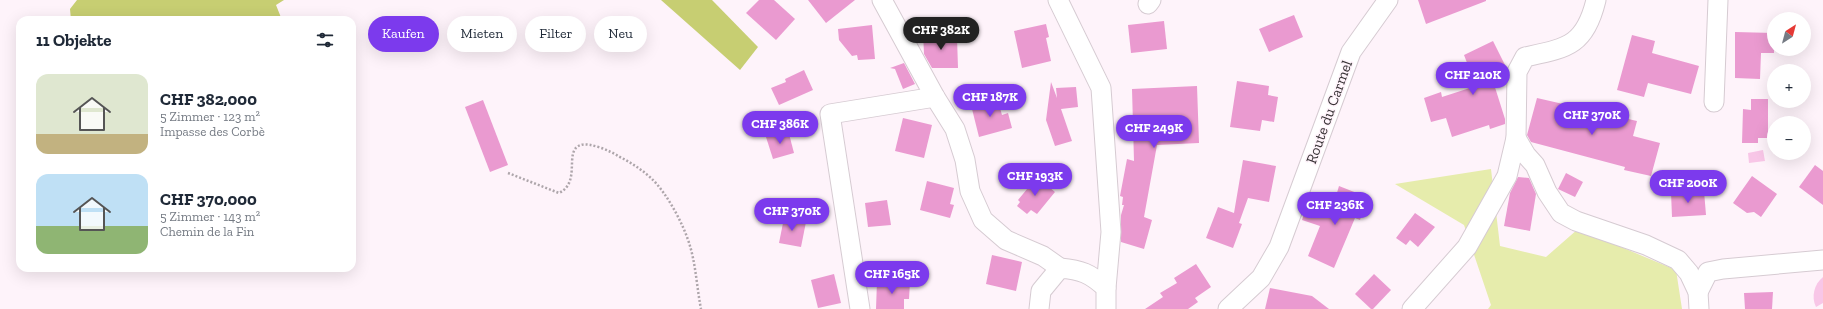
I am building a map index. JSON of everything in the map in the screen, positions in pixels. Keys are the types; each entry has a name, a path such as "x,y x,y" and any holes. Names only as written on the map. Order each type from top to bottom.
{"street":[{"path":"882,0 935,97 955,129 965,160 970,191 983,220 1006,240 1043,256 1060,268 1076,270 1093,275 1106,288"},
{"path":"1058,0 1100,88 1111,232 1106,288 1106,309"},
{"name":"Route du Carmel","path":"1228,309 1261,278 1280,246 1351,52 1388,0"},
{"path":"1412,309 1467,247 1507,176 1516,138 1517,72 1525,57 1556,50 1578,39 1591,19 1596,0"},
{"path":"1714,102 1718,0"},
{"path":"860,309 830,114 935,97"},
{"path":"1516,138 1526,155 1535,165 1547,192 1561,213 1576,221 1646,245 1678,260 1689,273 1698,300"},
{"path":"1698,300 1708,272 1723,269 1823,260"},
{"path":"1039,309 1041,291 1060,268"}],"path":[{"path":"508,173 559,193 566,190 569,185 572,176 572,155 575,149 581,144 591,145 612,152 632,163 652,179 666,197 679,219 690,246 701,309"}],"green space":[{"path":"77,0 284,0 276,5 280,16 71,16 70,9"},
{"path":"661,0 712,0 758,47 740,70"},
{"path":"1491,169 1500,246 1546,257 1578,229 1676,270 1682,309 1488,309 1491,305 1464,225 1395,184"}],"shaded area":[{"path":"1763,150 1765,161 1749,163 1748,153"},
{"path":"1823,277 1823,303 1816,307 1814,303 1814,291 1817,283"}],"building":[{"path":"759,0 774,0 795,19 776,40 746,13"},
{"path":"808,0 855,0 826,23"},
{"path":"1418,0 1486,0 1486,1 1426,24"},
{"path":"1294,15 1303,37 1269,52 1259,29"},
{"path":"1164,21 1167,49 1131,53 1128,25"},
{"path":"1046,24 1049,37 1046,38 1051,61 1022,68 1014,31"},
{"path":"872,25 875,59 858,60 857,55 852,56 839,40 838,29"},
{"path":"923,32 941,32 941,38 957,37 958,68 932,68 924,54"},
{"path":"1735,32 1767,33 1767,53 1761,53 1760,79 1735,78"},
{"path":"1632,35 1655,41 1652,53 1699,66 1691,94 1648,83 1644,97 1617,90"},
{"path":"1493,41 1507,69 1506,75 1493,81 1505,119 1505,124 1490,129 1489,125 1452,137 1446,118 1431,122 1424,98 1441,92 1442,97 1476,86 1464,55"},
{"path":"904,63 915,84 903,89 895,69 890,68"},
{"path":"804,70 813,90 779,105 771,88 786,82 785,79"},
{"path":"1237,81 1269,86 1268,95 1278,97 1274,122 1262,120 1260,131 1230,127"},
{"path":"1051,82 1057,98 1056,88 1076,87 1078,107 1061,109 1072,141 1055,146 1046,120"},
{"path":"1197,86 1199,143 1157,145 1144,217 1152,220 1144,249 1121,242 1121,215 1124,205 1122,205 1123,197 1120,196 1127,159 1134,161 1132,89"},
{"path":"1537,98 1637,121 1633,136 1660,143 1651,176 1624,170 1625,167 1531,142 1527,135"},
{"path":"1751,99 1767,99 1767,138 1758,138 1758,143 1742,143 1743,109 1751,110"},
{"path":"483,100 508,165 490,172 465,107"},
{"path":"986,101 987,104 998,101 1002,115 1008,113 1012,128 979,137 971,105"},
{"path":"903,118 932,125 924,158 895,151"},
{"path":"788,130 794,153 773,159 766,137"},
{"path":"1243,160 1276,166 1269,202 1248,198 1239,223 1242,224 1233,248 1206,238 1218,207 1234,213"},
{"path":"1815,165 1823,171 1823,205 1799,187"},
{"path":"1566,173 1583,182 1575,197 1558,189"},
{"path":"1752,176 1777,194 1761,217 1754,212 1747,213 1733,203"},
{"path":"1037,177 1055,192 1037,214 1031,210 1027,214 1017,206 1020,202 1018,200"},
{"path":"1518,177 1529,178 1536,194 1530,231 1504,226 1510,193"},
{"path":"927,181 954,188 950,204 954,205 950,218 920,210"},
{"path":"1339,186 1367,197 1360,220 1355,218 1334,268 1308,256 1320,226 1302,220 1306,208 1330,216"},
{"path":"1704,191 1706,215 1672,217 1671,192"},
{"path":"887,200 891,225 868,227 865,203"},
{"path":"1415,213 1435,227 1418,247 1410,240 1406,245 1396,238"},
{"path":"784,218 806,222 801,247 779,243"},
{"path":"992,255 1022,262 1016,291 986,284"},
{"path":"1196,264 1211,287 1195,298 1198,302 1188,309 1145,309 1163,297 1160,293 1177,283 1174,278"},
{"path":"834,274 841,303 818,308 811,280"},
{"path":"1374,274 1391,290 1373,309 1371,309 1355,294"},
{"path":"877,281 910,282 909,299 904,299 904,309 876,309"},
{"path":"1270,288 1312,296 1329,309 1265,309"},
{"path":"1773,292 1772,309 1745,309 1744,293"}]}
